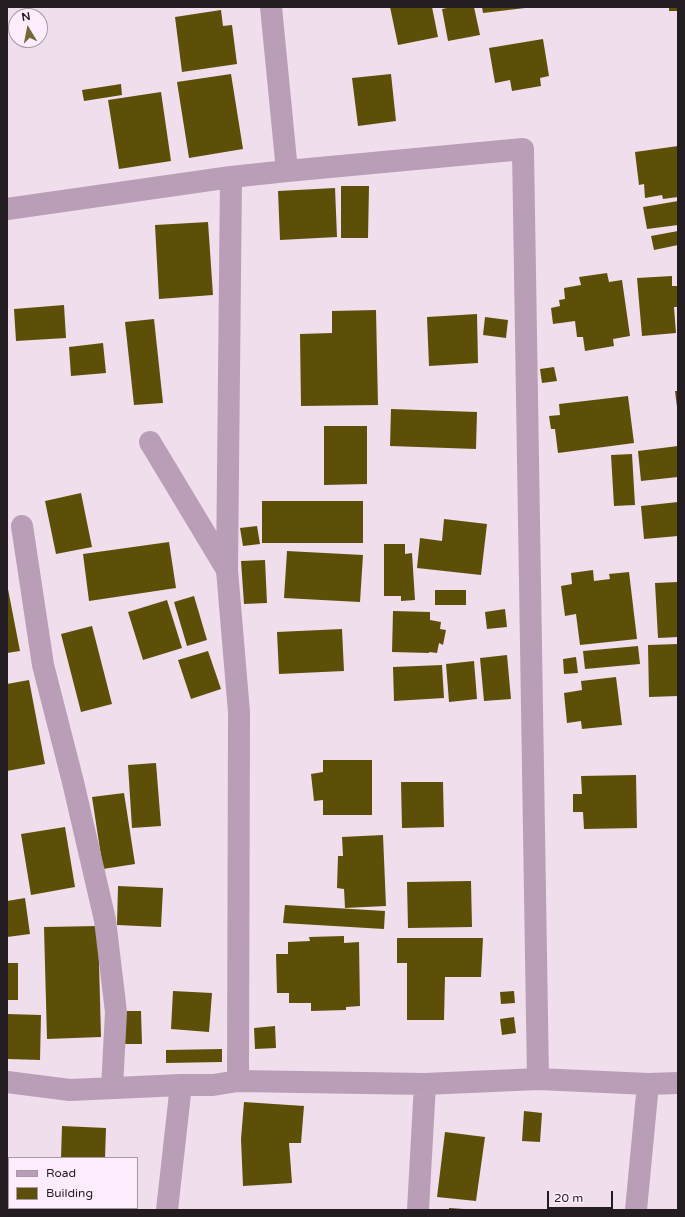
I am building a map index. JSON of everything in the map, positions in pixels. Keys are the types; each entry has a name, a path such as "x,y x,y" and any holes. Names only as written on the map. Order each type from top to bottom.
{"street":[{"path":"271,7 287,171"},
{"path":"7,209 231,177 523,149 538,1080"},
{"path":"231,177 227,570 239,712 238,1081"},
{"path":"150,442 227,570"},
{"path":"22,526 43,665 73,782 105,920 116,1012 112,1088"},
{"path":"7,1082 70,1090 213,1084 238,1081 425,1084 538,1080 648,1084 678,1083"},
{"path":"418,1210 425,1084"},
{"path":"636,1210 648,1084"},
{"path":"167,1210 181,1085"}],"building":[{"path":"390,7 432,7 438,37 398,45"},
{"path":"452,7 474,7 480,35 448,41 442,9"},
{"path":"482,7 525,7 525,8 483,13"},
{"path":"669,7 678,7 678,11 669,11"},
{"path":"221,10 223,26 232,25 237,64 182,72 175,17"},
{"path":"543,39 549,76 540,78 541,86 512,91 510,80 495,83 489,48"},
{"path":"231,74 243,149 189,158 177,82"},
{"path":"391,74 396,121 358,126 352,78"},
{"path":"121,84 122,95 84,101 82,90"},
{"path":"161,92 171,161 119,169 108,100"},
{"path":"678,146 678,197 663,199 662,195 645,198 644,184 639,185 635,152"},
{"path":"341,186 369,186 368,238 341,238"},
{"path":"335,188 337,237 280,240 278,191"},
{"path":"678,201 678,225 647,229 643,207"},
{"path":"208,222 213,295 159,299 155,225"},
{"path":"678,231 678,245 654,250 651,236"},
{"path":"607,273 609,282 622,280 630,336 613,339 614,346 585,351 583,337 577,337 575,321 553,324 551,308 560,306 559,300 565,299 564,288 581,285 579,277"},
{"path":"672,276 672,286 678,286 678,307 674,307 676,333 642,336 637,278"},
{"path":"64,305 66,338 16,341 14,309"},
{"path":"376,310 378,405 301,406 300,334 332,333 332,311"},
{"path":"477,314 478,363 429,366 427,317"},
{"path":"485,317 508,320 506,338 483,335"},
{"path":"154,319 163,403 134,405 125,322"},
{"path":"103,343 106,373 71,376 69,347"},
{"path":"554,367 557,381 542,383 540,369"},
{"path":"675,391 678,391 678,407 677,407"},
{"path":"628,396 634,443 558,453 555,429 551,429 549,416 560,415 559,404"},
{"path":"391,409 477,412 476,449 390,446"},
{"path":"324,426 367,426 367,484 324,485"},
{"path":"678,446 678,477 641,481 638,451"},
{"path":"632,454 635,505 614,506 611,455"},
{"path":"81,493 92,547 56,554 45,501"},
{"path":"262,501 363,501 363,543 262,543"},
{"path":"678,502 678,536 644,539 641,506"},
{"path":"444,519 487,524 481,575 417,568 420,538 442,541"},
{"path":"257,526 260,544 243,546 240,528"},
{"path":"169,542 176,588 89,601 83,554"},
{"path":"384,544 405,544 405,554 412,553 415,600 401,601 401,596 384,596"},
{"path":"287,551 363,555 360,602 284,598"},
{"path":"265,560 267,603 244,604 241,561"},
{"path":"593,570 594,581 610,579 609,574 629,572 637,639 580,645 576,614 565,616 561,586 572,584 571,573"},
{"path":"678,582 678,637 658,638 655,583"},
{"path":"7,584 20,651 7,653"},
{"path":"435,590 466,590 466,605 435,605"},
{"path":"194,596 207,640 187,646 174,602"},
{"path":"167,600 182,648 143,660 128,612"},
{"path":"505,609 507,627 487,629 485,612"},
{"path":"393,611 430,612 430,620 441,622 440,629 446,630 443,645 439,643 437,653 392,652"},
{"path":"92,626 112,704 81,712 61,634"},
{"path":"342,629 344,671 279,674 277,632"},
{"path":"678,644 678,696 649,697 648,645"},
{"path":"638,646 640,664 585,669 583,651"},
{"path":"208,651 221,689 191,699 178,660"},
{"path":"507,655 511,699 484,701 480,658"},
{"path":"576,657 578,673 564,674 563,659"},
{"path":"474,661 477,699 449,702 446,664"},
{"path":"442,665 444,698 394,701 393,667"},
{"path":"616,677 622,725 582,729 581,721 567,723 564,693 582,690 581,681"},
{"path":"29,680 45,764 7,771 7,684"},
{"path":"323,760 372,760 372,815 323,815 323,800 314,801 311,774 323,772"},
{"path":"156,763 161,826 132,828 128,765"},
{"path":"636,775 637,828 584,829 583,812 573,812 573,794 582,794 581,776"},
{"path":"401,782 443,782 444,827 402,828"},
{"path":"124,793 135,864 103,869 92,797"},
{"path":"65,827 75,887 31,895 21,834"},
{"path":"383,835 386,906 345,908 344,889 337,888 338,856 343,856 342,837"},
{"path":"471,881 472,927 408,928 407,882"},
{"path":"118,886 163,888 161,927 117,925"},
{"path":"25,898 30,934 7,937 7,901"},
{"path":"285,905 385,911 384,929 283,923"},
{"path":"98,926 101,1037 47,1039 44,927"},
{"path":"344,936 344,943 359,942 360,1006 346,1007 346,1010 311,1011 311,1003 289,1003 289,993 277,993 276,954 288,954 288,942 310,941 309,937"},
{"path":"397,938 483,938 481,977 445,977 444,1020 407,1020 407,963 397,963"},
{"path":"7,963 18,963 18,1000 7,1000"},
{"path":"173,991 212,993 209,1032 171,1029"},
{"path":"514,991 515,1003 501,1004 500,992"},
{"path":"123,1011 141,1011 142,1044 124,1044"},
{"path":"7,1014 41,1015 40,1060 7,1059"},
{"path":"514,1017 516,1033 502,1035 500,1019"},
{"path":"275,1026 276,1048 255,1049 254,1028"},
{"path":"222,1049 222,1062 166,1063 166,1050"},
{"path":"244,1102 304,1106 301,1143 289,1143 292,1183 243,1186 241,1139"},
{"path":"524,1111 542,1113 540,1142 522,1141"},
{"path":"62,1126 106,1128 105,1157 61,1157"},
{"path":"445,1132 485,1137 476,1201 437,1197"},
{"path":"449,1208 464,1209 464,1210 449,1210"}]}
